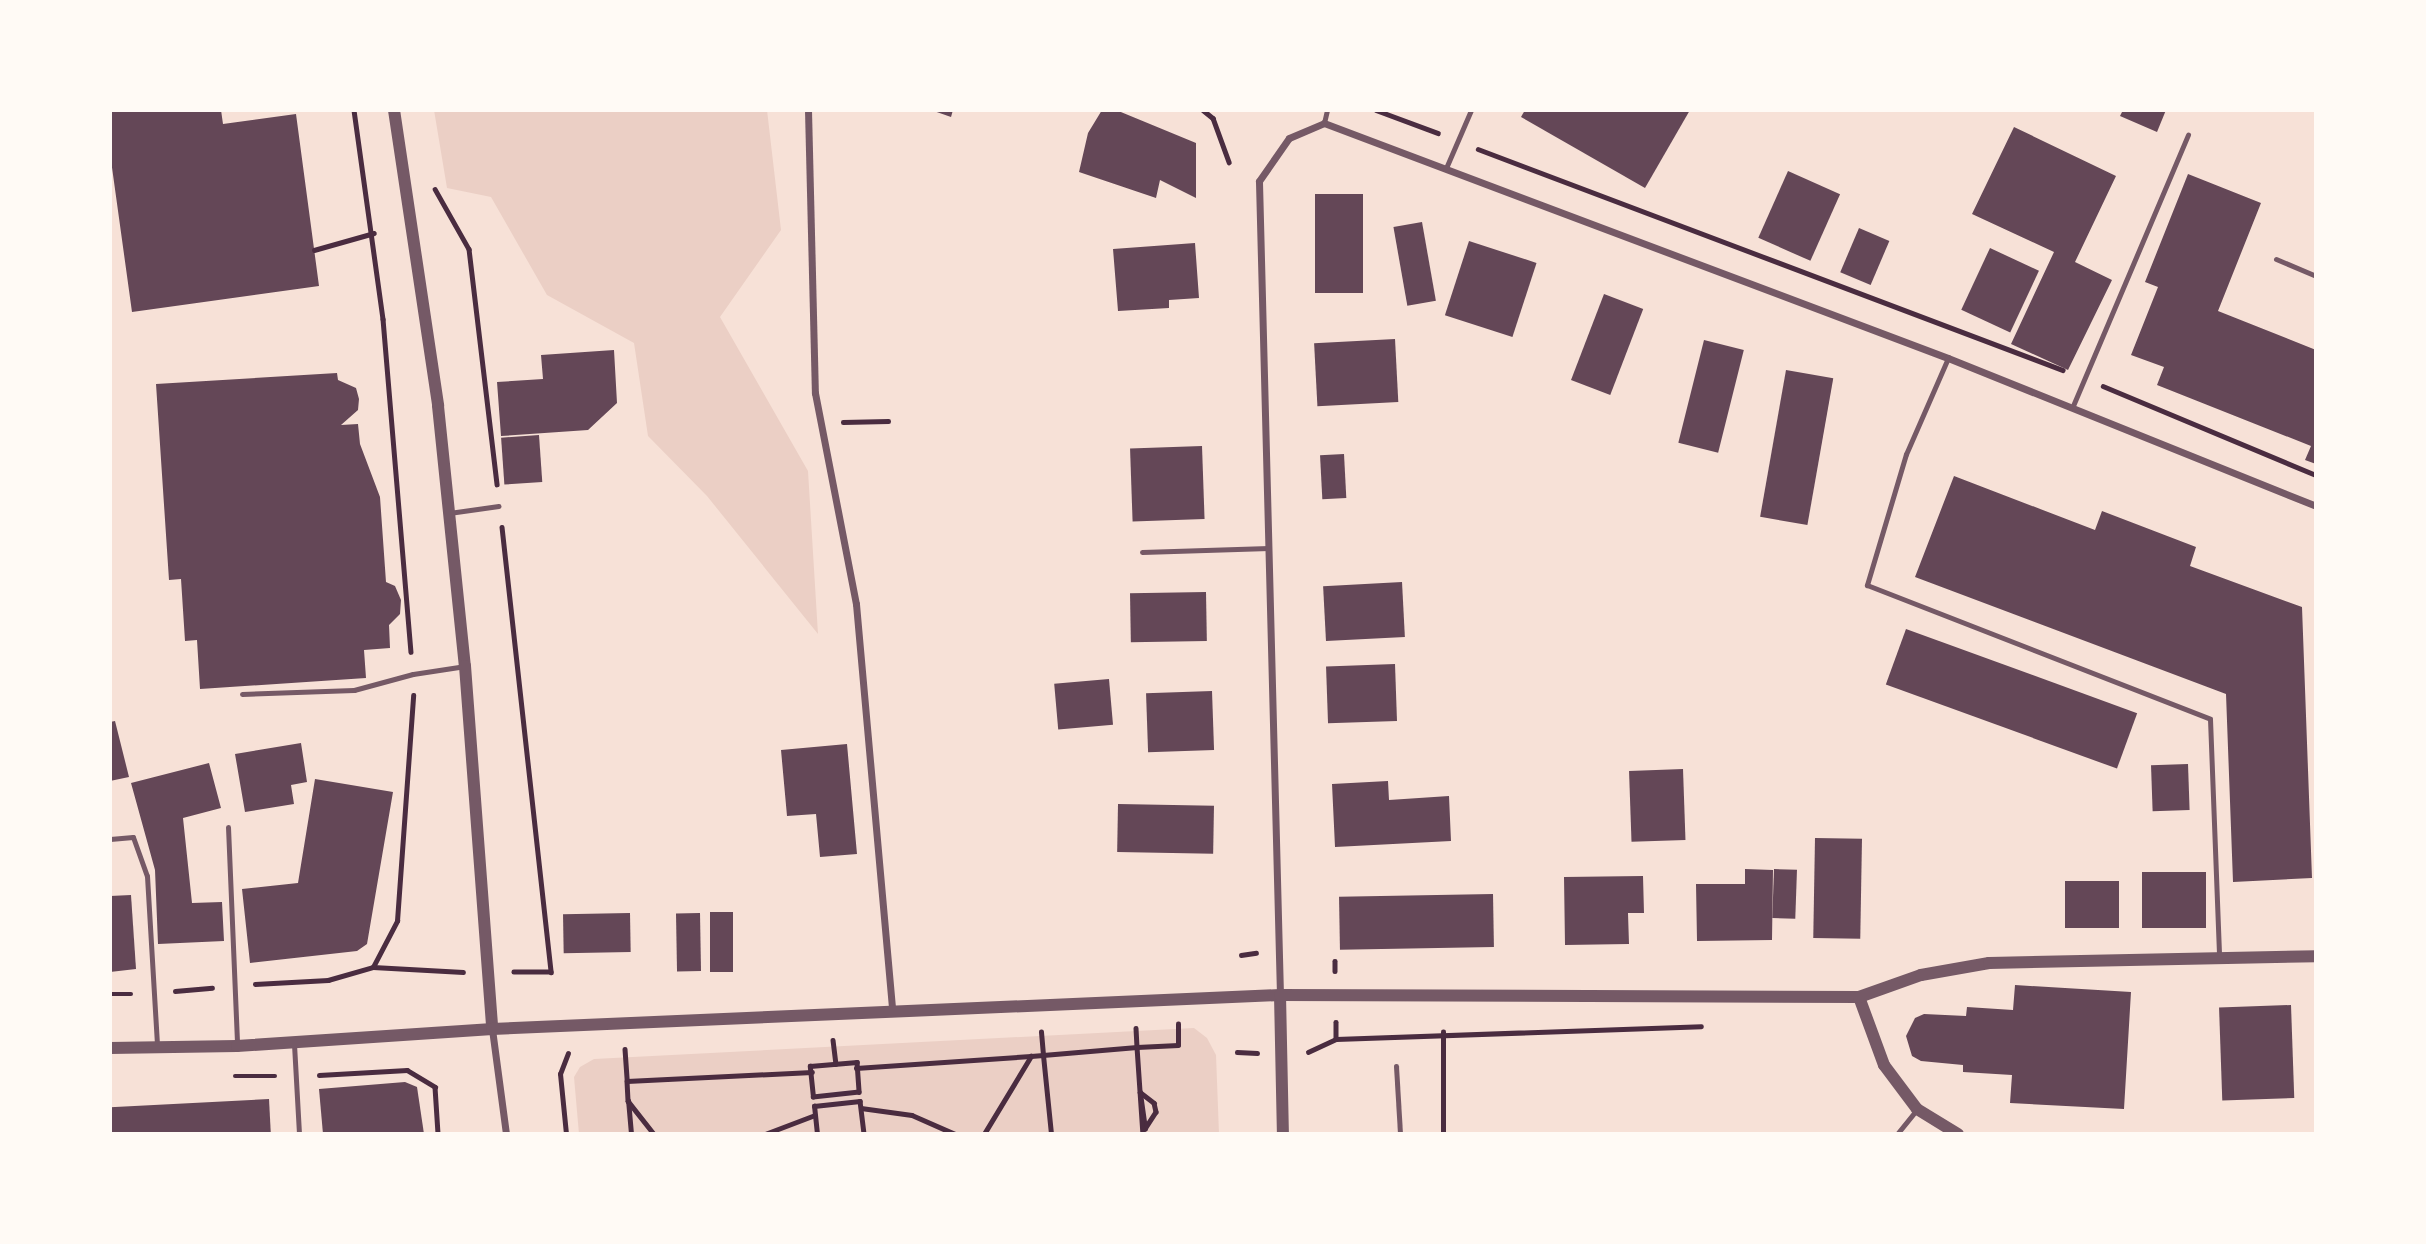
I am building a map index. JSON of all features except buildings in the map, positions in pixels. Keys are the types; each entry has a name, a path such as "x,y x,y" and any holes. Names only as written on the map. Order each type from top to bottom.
{"street":[{"path":"394,110 438,406 466,666 492,1029 506,1134"},
{"path":"808,110 815,393 856,604 892,1012"},
{"path":"1283,1134 1259,181 1289,138 1324,123 1948,358 2316,506"},
{"path":"110,1048 294,1044 492,1029 1280,995 1859,997 1920,975 1989,963 2316,956"},
{"path":"1859,997 1884,1065 1917,1109 1958,1134"}],"lane":[{"path":"1324,123 1327,110"},
{"path":"1446,168 1471,110"},
{"path":"2073,408 2188,135"},
{"path":"2276,259 2316,276"},
{"path":"1948,358 1906,454 1867,585 2210,719 2219,957"},
{"path":"449,513 499,506"},
{"path":"1142,552 1269,548"},
{"path":"242,694 354,690 413,674 466,666"},
{"path":"228,827 237,1046"},
{"path":"110,839 133,837 147,876 157,1047"},
{"path":"294,1044 299,1134"},
{"path":"1396,1066 1400,1134"},
{"path":"1897,1134 1917,1109"}],"path":[{"path":"110,994 328,979 373,967 397,921 413,674 374,233 354,110"},
{"path":"1203,110 1213,118 1229,162"},
{"path":"1376,110 2085,379 2316,475"},
{"path":"433,186 470,249 551,972"},
{"path":"314,250 374,233"},
{"path":"852,420 888,421"},
{"path":"856,1068 1178,1045 1178,1019"},
{"path":"1136,1021 1143,1134"},
{"path":"1041,1025 1051,1134"},
{"path":"1237,1052 1314,1052 1336,1039 1443,1032 1708,1026"},
{"path":"833,1032 836,1064"},
{"path":"1443,1032 1443,1134"},
{"path":"624,1041 631,1134"},
{"path":"566,1134 560,1074 568,1052"},
{"path":"984,1134 1031,1056"},
{"path":"817,1134 810,1066 857,1062 864,1134"},
{"path":"228,1076 294,1076 407,1070 435,1087 438,1134"},
{"path":"627,1081 812,1072"},
{"path":"813,1097 859,1092"},
{"path":"1140,1092 1154,1103 1156,1112 1145,1129 1143,1117 1140,1092"},
{"path":"836,1095 837,1104"},
{"path":"628,1101 654,1134"},
{"path":"814,1106 860,1101"},
{"path":"862,1108 912,1115 955,1134"},
{"path":"765,1134 815,1115"}],"shaded area":[{"path":"434,110 767,110 781,230 720,317 808,471 818,634 707,496 648,436 634,343 547,295 491,197 447,188"},
{"path":"1194,1028 1207,1038 1216,1055 1219,1134 579,1134 574,1077 580,1067 594,1059"}]}
